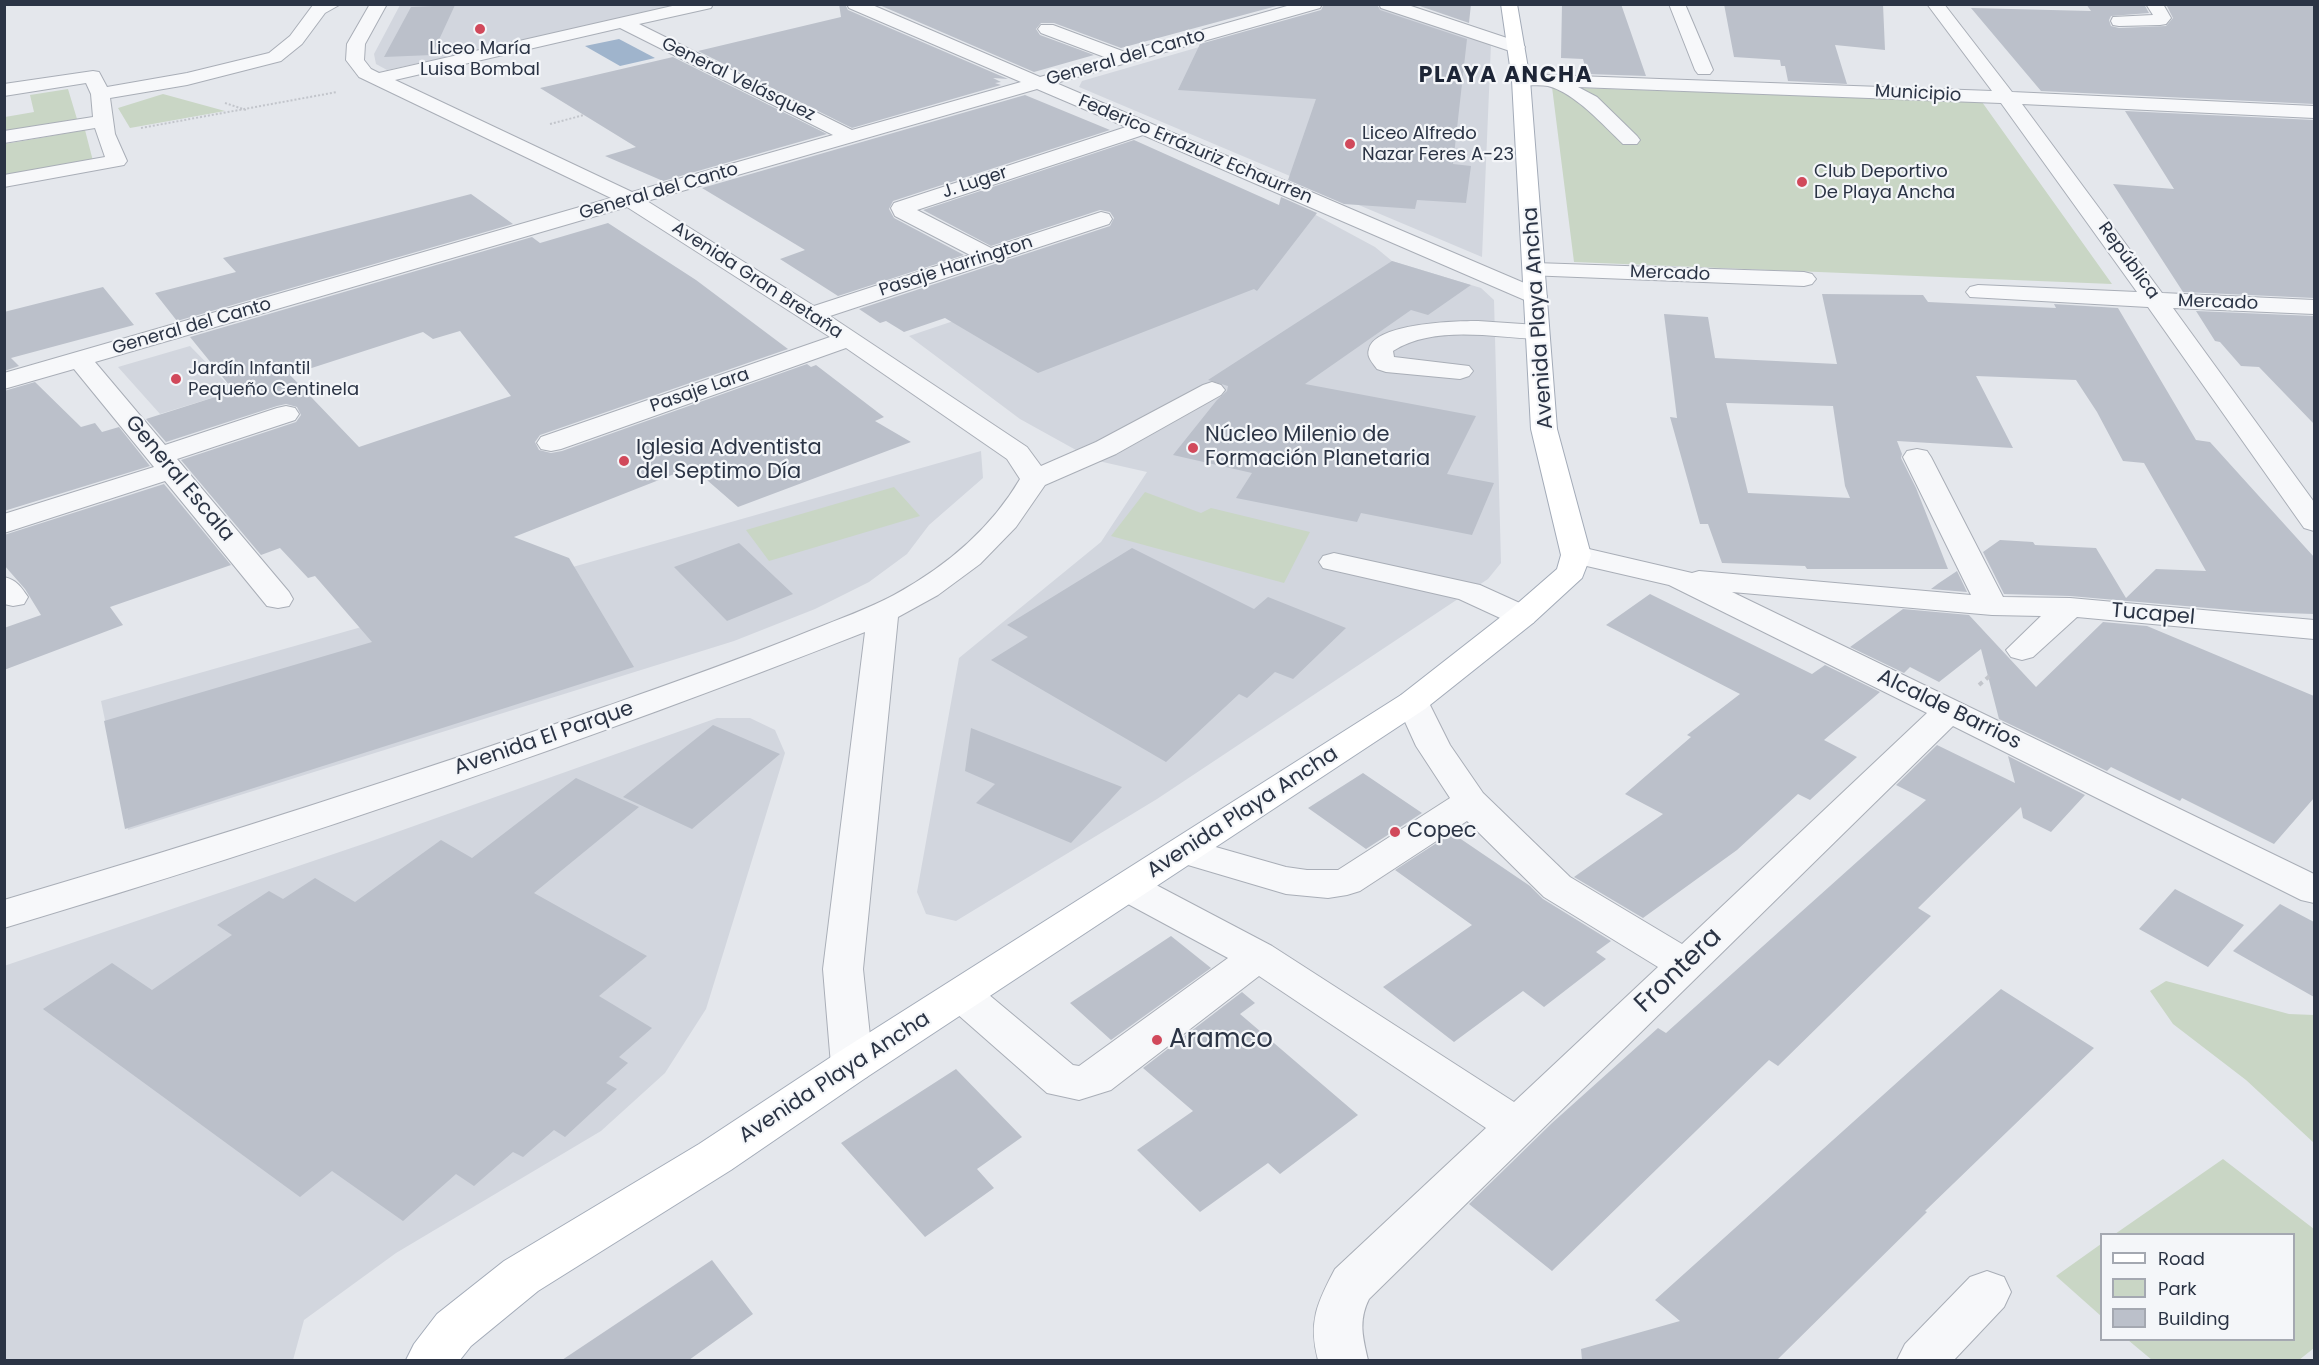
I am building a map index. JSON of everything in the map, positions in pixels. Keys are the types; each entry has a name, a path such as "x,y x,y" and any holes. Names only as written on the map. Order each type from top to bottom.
{"main road":[{"name":"Avenida Playa Ancha","path":"431,1360 454,1330 521,1276 715,1157 852,1065 1413,702 1522,616 1571,572 1576,555 1544,429 1521,80 1509,4"}],"street":[{"path":"100,94 187,79 275,57 296,40 319,9 333,4"},
{"name":"Avenida Gran Bretaña","path":"379,4 356,44 354,53 358,67 380,80 631,200 849,339 1017,453 1024,460 1034,479"},
{"path":"380,80 705,4"},
{"name":"Federico Errázuriz Echaurren","path":"855,4 1535,296"},
{"name":"General del Canto","path":"4,381 1314,4"},
{"path":"1387,4 1516,46"},
{"path":"1677,4 1704,70"},
{"name":"República","path":"1935,4 2053,158 2314,522"},
{"path":"2119,21 2160,20 2163,18 2154,4"},
{"name":"General Velásquez","path":"623,23 852,137"},
{"path":"1047,29 1124,58"},
{"path":"4,90 93,76 100,94 104,127 117,161 4,180"},
{"name":"Municipio","path":"1521,80 2314,112"},
{"path":"1554,81 1590,102 1630,140"},
{"path":"4,137 104,127"},
{"name":"J. Luger","path":"990,256 903,211 902,208 1144,128"},
{"name":"Pasaje Harrington","path":"810,315 1101,219"},
{"name":"Mercado","path":"1535,270 1804,279"},
{"name":"Mercado","path":"1978,292 2314,307"},
{"path":"1460,371 1386,364 1381,357 1381,348 1389,340 1402,334 1424,331 1537,332"},
{"name":"Pasaje Lara","path":"551,443 849,339"},
{"name":"General Escala","path":"80,360 278,599"},
{"path":"1034,479 1107,448 1212,390"},
{"path":"4,524 286,414"},
{"path":"1917,457 1992,606"},
{"name":"Avenida El Parque","path":"4,914 103,885 529,746 741,670 883,613 939,580 985,544 1008,521 1025,498 1034,479"},
{"name":"Alcalde Barrios","path":"1576,555 1679,578 2314,890"},
{"path":"1334,562 1469,592 1522,616"},
{"name":"Tucapel","path":"1679,578 1992,606 2070,607 2314,630"},
{"path":"2022,650 2070,607"},
{"path":"852,1065 843,969 883,613"},
{"path":"1413,702 1433,746 1470,802 1557,887 1685,965"},
{"name":"Frontera","path":"1343,1360 1337,1339 1338,1312 1352,1284 1923,738 1948,710"},
{"path":"1184,850 1250,870 1327,886 1347,882 1470,802"},
{"path":"1128,887 1258,956 1516,1126"},
{"path":"962,995 1062,1081 1079,1083 1096,1078 1258,956"},
{"path":"1922,1360 1987,1292"}],"path":[{"path":"104,127 247,110 380,80"},
{"path":"550,124 584,116"},
{"path":"1948,710 2022,650"}],"shaded area":[{"name":"Liceo María Luisa Bombal","path":"400,5 685,5 387,70 376,64 374,54"},
{"name":"Liceo Alfredo Nazar Feres A-23","path":"1344,5 1372,5 1491,44 1482,257 1079,87 1082,81"},
{"path":"1312,213 1375,247 1392,261 1481,288 1494,300 1501,563 1488,579 1157,799 956,921 926,914 917,892 959,658 1101,542 1147,472 1094,460 1020,419 909,336 1185,243"},
{"name":"Jardín Infantil Pequeño Centinela","path":"190,346 234,391 160,414 118,367"},
{"path":"981,451 983,478 929,525 907,554 869,582 815,609 734,641 128,830 101,701"},
{"path":"717,718 750,718 775,730 785,753 706,1009 665,1073 601,1131 396,1253 304,1320 293,1360 5,1360 4,966 369,842"}],"green space":[{"name":"Club Deportivo De Playa Ancha","path":"1552,87 1982,102 2112,284 1574,262"},
{"path":"68,89 77,119 5,131 5,117 34,112 30,95"},
{"path":"163,94 225,111 130,128 118,108"},
{"path":"85,130 93,161 5,176 5,144"},
{"path":"894,487 920,516 769,561 746,530"},
{"path":"1145,492 1201,513 1211,508 1310,532 1284,583 1111,536"},
{"path":"2166,981 2289,1014 2314,1015 2314,1143 2246,1080 2173,1024 2150,991"},
{"path":"2223,1159 2314,1229 2314,1348 2299,1360 2152,1360 2129,1341 2295,1341 2295,1233 2116,1233"},
{"path":"2100,1245 2100,1315 2056,1276"}],"water":[{"path":"619,39 655,58 620,66 585,46"}],"building":[{"path":"839,4 845,4 848,10 1008,79 993,78 1001,82 995,83 1001,85 852,128 698,51 841,17"},
{"path":"877,4 1284,4 1121,48 1054,23 1041,23 1036,29 1040,35 1094,55 1034,72"},
{"name":"Liceo Alfredo Nazar Feres A-23","path":"1324,4 1377,4 1380,10 1467,39 1453,164 1471,166 1466,203 1417,200 1415,209 1344,204 1288,180 1316,99 1178,90 1200,44 1321,10"},
{"path":"1414,4 1471,4 1469,23"},
{"path":"1562,4 1621,4 1646,76 1587,74 1583,59 1561,58"},
{"path":"1724,4 1883,4 1885,50 1835,45 1847,84 1788,81 1785,66 1781,66 1780,60 1734,57"},
{"path":"2086,4 2144,4 2149,13 2111,16 2109,20 2111,26 2119,28 2166,26 2173,18 2166,4 2314,4 2314,104 2041,91 1971,8 2091,11"},
{"path":"455,5 432,55 384,57 411,7"},
{"path":"673,57 827,134 663,181 605,156 636,147 540,88"},
{"path":"1025,95 1110,130 893,201 889,209 894,218 964,255 838,296 780,259 805,250 702,188"},
{"path":"2125,111 2314,120 2314,298 2183,292 2113,184 2174,189"},
{"path":"1134,140 1279,205 1281,197 1317,213 1257,291 1254,289 1038,373 945,318 904,332 886,321 880,323 859,309 1110,226 1114,218 1110,212 1100,210 991,246 923,210"},
{"path":"471,194 513,224 177,321 155,293 236,272 223,258"},
{"path":"608,223 696,280 788,349 540,435 535,442 539,450 551,453 562,451 807,364 811,367 816,365 884,417 875,421 911,442 738,507 692,467 514,537 569,558 634,667 125,829 104,721 372,642 315,576 308,578 280,548 261,555 181,460 296,422 301,415 297,407 286,404 277,406 166,442 146,419 234,391 190,337 532,237 540,243","holes":["460,331 511,396 359,447 290,375 423,332 433,339"]},
{"path":"1392,261 1471,285 1428,315 1411,310 1305,384 1476,416 1447,474 1494,483 1472,535 1361,513 1357,522 1236,498 1252,473 1173,455 1217,400 1227,391 1228,386 1208,380"},
{"path":"103,287 134,325 11,358 19,366 4,371 4,312"},
{"path":"1822,294 1923,295 1928,302 2056,308 2054,304 2118,308 2196,440 2210,442 2314,557 2314,614 2254,612 2070,596 2004,594 1983,552 2000,540 2033,542 2035,545 2096,548 2126,598 2156,569 2206,571 2144,463 2123,461 2097,412 2076,380 1976,376 2013,448 1897,441 1902,454 1901,458 1916,488 1948,569 1807,569 1805,566 1722,563 1708,524 1700,524 1670,417 1677,418 1664,314 1708,317 1715,358 1837,364","holes":["1726,403 1833,406 1845,486 1850,498 1748,493"]},
{"path":"2196,311 2314,316 2314,424 2259,367 2241,366 2220,342 2215,341"},
{"path":"35,382 81,427 95,423 102,432 119,427 150,466 4,511 4,391"},
{"path":"164,484 231,565 110,607 123,625 4,670 4,628 41,615 25,589 4,565 4,535"},
{"path":"739,543 793,594 727,621 674,567"},
{"path":"1132,548 1254,609 1268,597 1346,628 1293,679 1275,672 1247,698 1239,694 1166,762 991,660 1028,637 1007,625"},
{"path":"1957,571 1967,592 1931,589 1939,583"},
{"path":"1650,594 1812,674 1825,665 1880,692 1824,740 1857,757 1810,800 1798,794 1737,850 1643,918 1574,877 1663,814 1625,794 1691,737 1687,735 1740,694 1606,625"},
{"path":"1903,609 1969,615 2036,687 2103,622 2147,626 2314,696 2314,798 2274,844 2182,798 2180,801 2111,767 2107,771 1999,719 1981,649 1939,682 1910,667 1904,673 1850,647"},
{"path":"713,725 780,754 692,829 623,797"},
{"path":"971,728 1122,787 1071,843 976,803 995,784 965,771"},
{"path":"1937,745 2015,783 2008,756 2085,795 2051,832 2023,818 2021,807 1918,908 1931,916 1778,1066 1769,1060 1552,1271 1469,1204 1552,1123 1658,1028 1666,1033 1926,800 1896,785"},
{"path":"1363,773 1422,813 1366,849 1308,808"},
{"path":"576,778 639,807 534,893 647,956 599,996 652,1028 619,1057 628,1063 606,1083 617,1089 565,1137 554,1130 523,1157 513,1152 474,1186 456,1174 403,1221 332,1171 300,1197 43,1009 112,963 152,990 232,935 217,925 269,891 283,899 315,878 355,902 441,840 472,858"},
{"path":"1452,833 1530,886 1543,899 1611,941 1596,952 1606,959 1544,1007 1523,991 1454,1042 1383,987 1472,925 1395,870"},
{"path":"2175,889 2244,925 2208,967 2139,929"},
{"path":"2280,904 2314,922 2314,997 2233,951"},
{"path":"1171,936 1211,968 1111,1040 1070,1003"},
{"path":"2001,989 2094,1048 1925,1211 1927,1212 1777,1360 1582,1360 1581,1349 1680,1321 1655,1300"},
{"path":"1242,992 1255,1003 1240,1014 1358,1115 1280,1174 1268,1163 1200,1212 1137,1150 1193,1111 1143,1068"},
{"path":"956,1069 1022,1137 977,1169 994,1188 925,1237 841,1143"},
{"path":"712,1260 753,1314 689,1360 562,1360"}],"place":[{"name":"Liceo María Luisa Bombal","path":"480,29"},
{"name":"Liceo Alfredo Nazar Feres A-23","path":"1350,144"},
{"name":"Club Deportivo De Playa Ancha","path":"1802,182"},
{"name":"Jardín Infantil Pequeño Centinela","path":"176,379"},
{"name":"Núcleo Milenio de Formación Planetaria","path":"1193,448"},
{"name":"Iglesia Adventista del Septimo Día","path":"624,461"},
{"name":"Copec","path":"1395,832"},
{"name":"Aramco","path":"1157,1040"}],"district":[{"name":"PLAYA ANCHA","path":"1506,76"}]}
